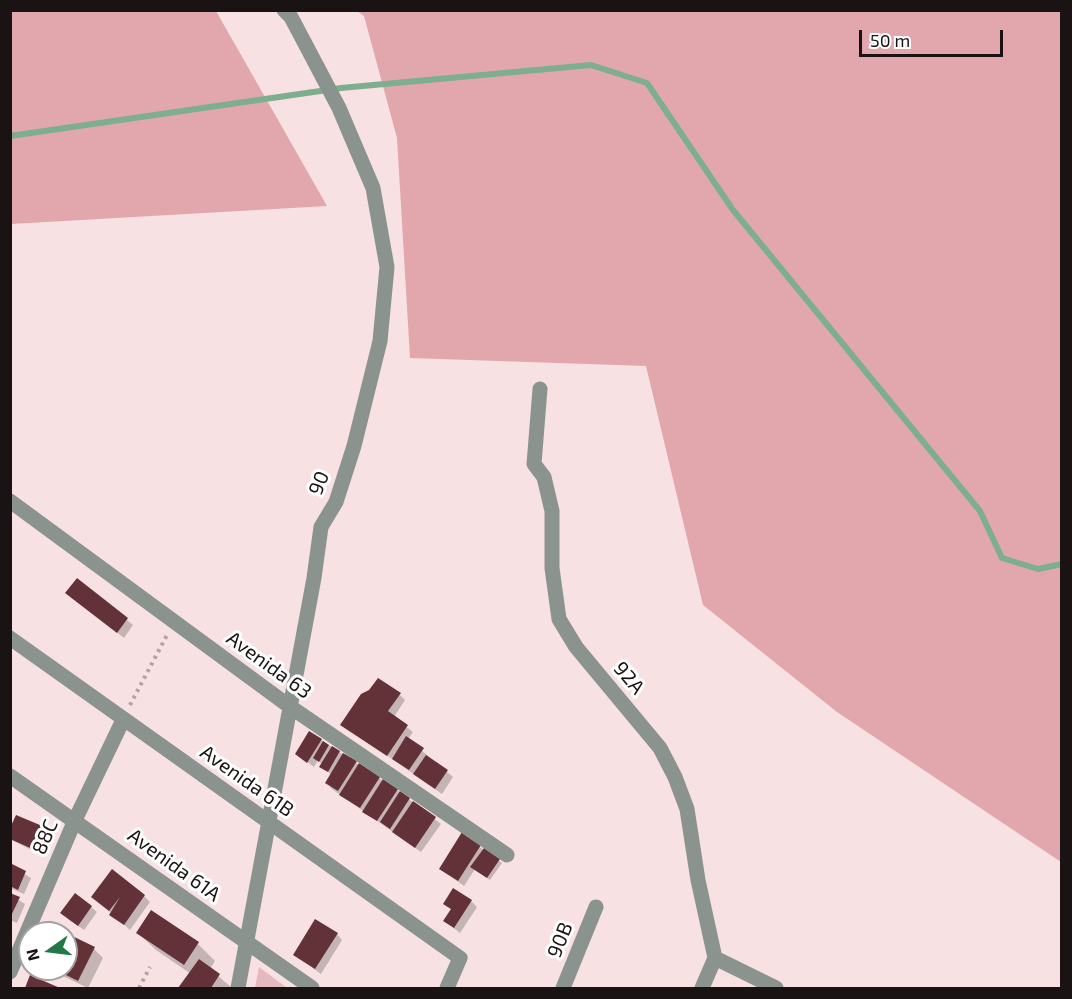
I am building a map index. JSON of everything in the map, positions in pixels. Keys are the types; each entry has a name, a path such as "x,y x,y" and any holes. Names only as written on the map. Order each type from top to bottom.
{"street":[{"name":"90","path":"238,988 288,706 314,578 321,526 336,502 348,469 380,342 387,267 374,188 339,108 291,17 284,10"},
{"name":"92A","path":"540,389 534,464 544,477 552,511 552,568 559,619 576,647 660,748 675,777 687,809 698,880 715,958"},
{"name":"Avenida 63","path":"10,501 288,706 507,855"},
{"name":"Avenida 61B","path":"10,638 460,958 447,988"},
{"name":"88C","path":"10,972 75,820 123,720"},
{"name":"Avenida 61A","path":"10,776 312,988"},
{"name":"90B","path":"563,988 597,907"},
{"path":"702,988 715,958 776,988"}],"path":[{"path":"123,720 175,621"},
{"path":"139,988 150,967"}],"shaded area":[{"path":"11,10 216,11 327,206 11,224"},
{"path":"357,11 1061,11 1061,862 837,712 703,605 646,366 410,358 397,138 364,16"},
{"path":"259,967 287,988 255,988"}],"building":[{"path":"77,578 128,618 117,633 65,593"},
{"path":"378,678 401,693 388,711 408,725 387,756 340,725 361,694 369,690"},
{"path":"309,731 322,739 307,763 295,754"},
{"path":"406,736 424,748 409,770 392,759"},
{"path":"323,741 329,745 319,762 313,758"},
{"path":"332,746 340,751 328,772 319,767"},
{"path":"343,753 357,761 338,791 325,783"},
{"path":"426,755 448,770 435,789 413,774"},
{"path":"359,763 380,777 360,808 339,795"},
{"path":"383,779 398,789 377,821 362,812"},
{"path":"400,791 410,798 390,829 380,822"},
{"path":"413,801 436,817 415,848 392,832"},
{"path":"16,815 47,828 37,851 10,839 10,828"},
{"path":"462,832 481,845 458,881 439,869"},
{"path":"484,848 500,859 487,878 470,867"},
{"path":"10,863 26,871 18,890 10,886"},
{"path":"112,869 145,895 124,925 109,915 120,897 109,911 91,897"},
{"path":"453,888 472,900 454,928 443,921 451,909 443,904"},
{"path":"10,893 20,897 10,918"},
{"path":"75,893 92,906 78,926 78,921 71,921 60,913"},
{"path":"151,910 199,942 184,965 136,933"},
{"path":"315,919 338,933 315,969 293,955"},
{"path":"78,939 95,947 78,981"},
{"path":"199,959 220,974 211,988 178,988"},
{"path":"28,981 44,981 60,988 25,988"}],"waterway":[{"path":"10,136 341,88 591,65 647,83 733,210 980,511 1002,558 1038,569 1062,564"}]}
